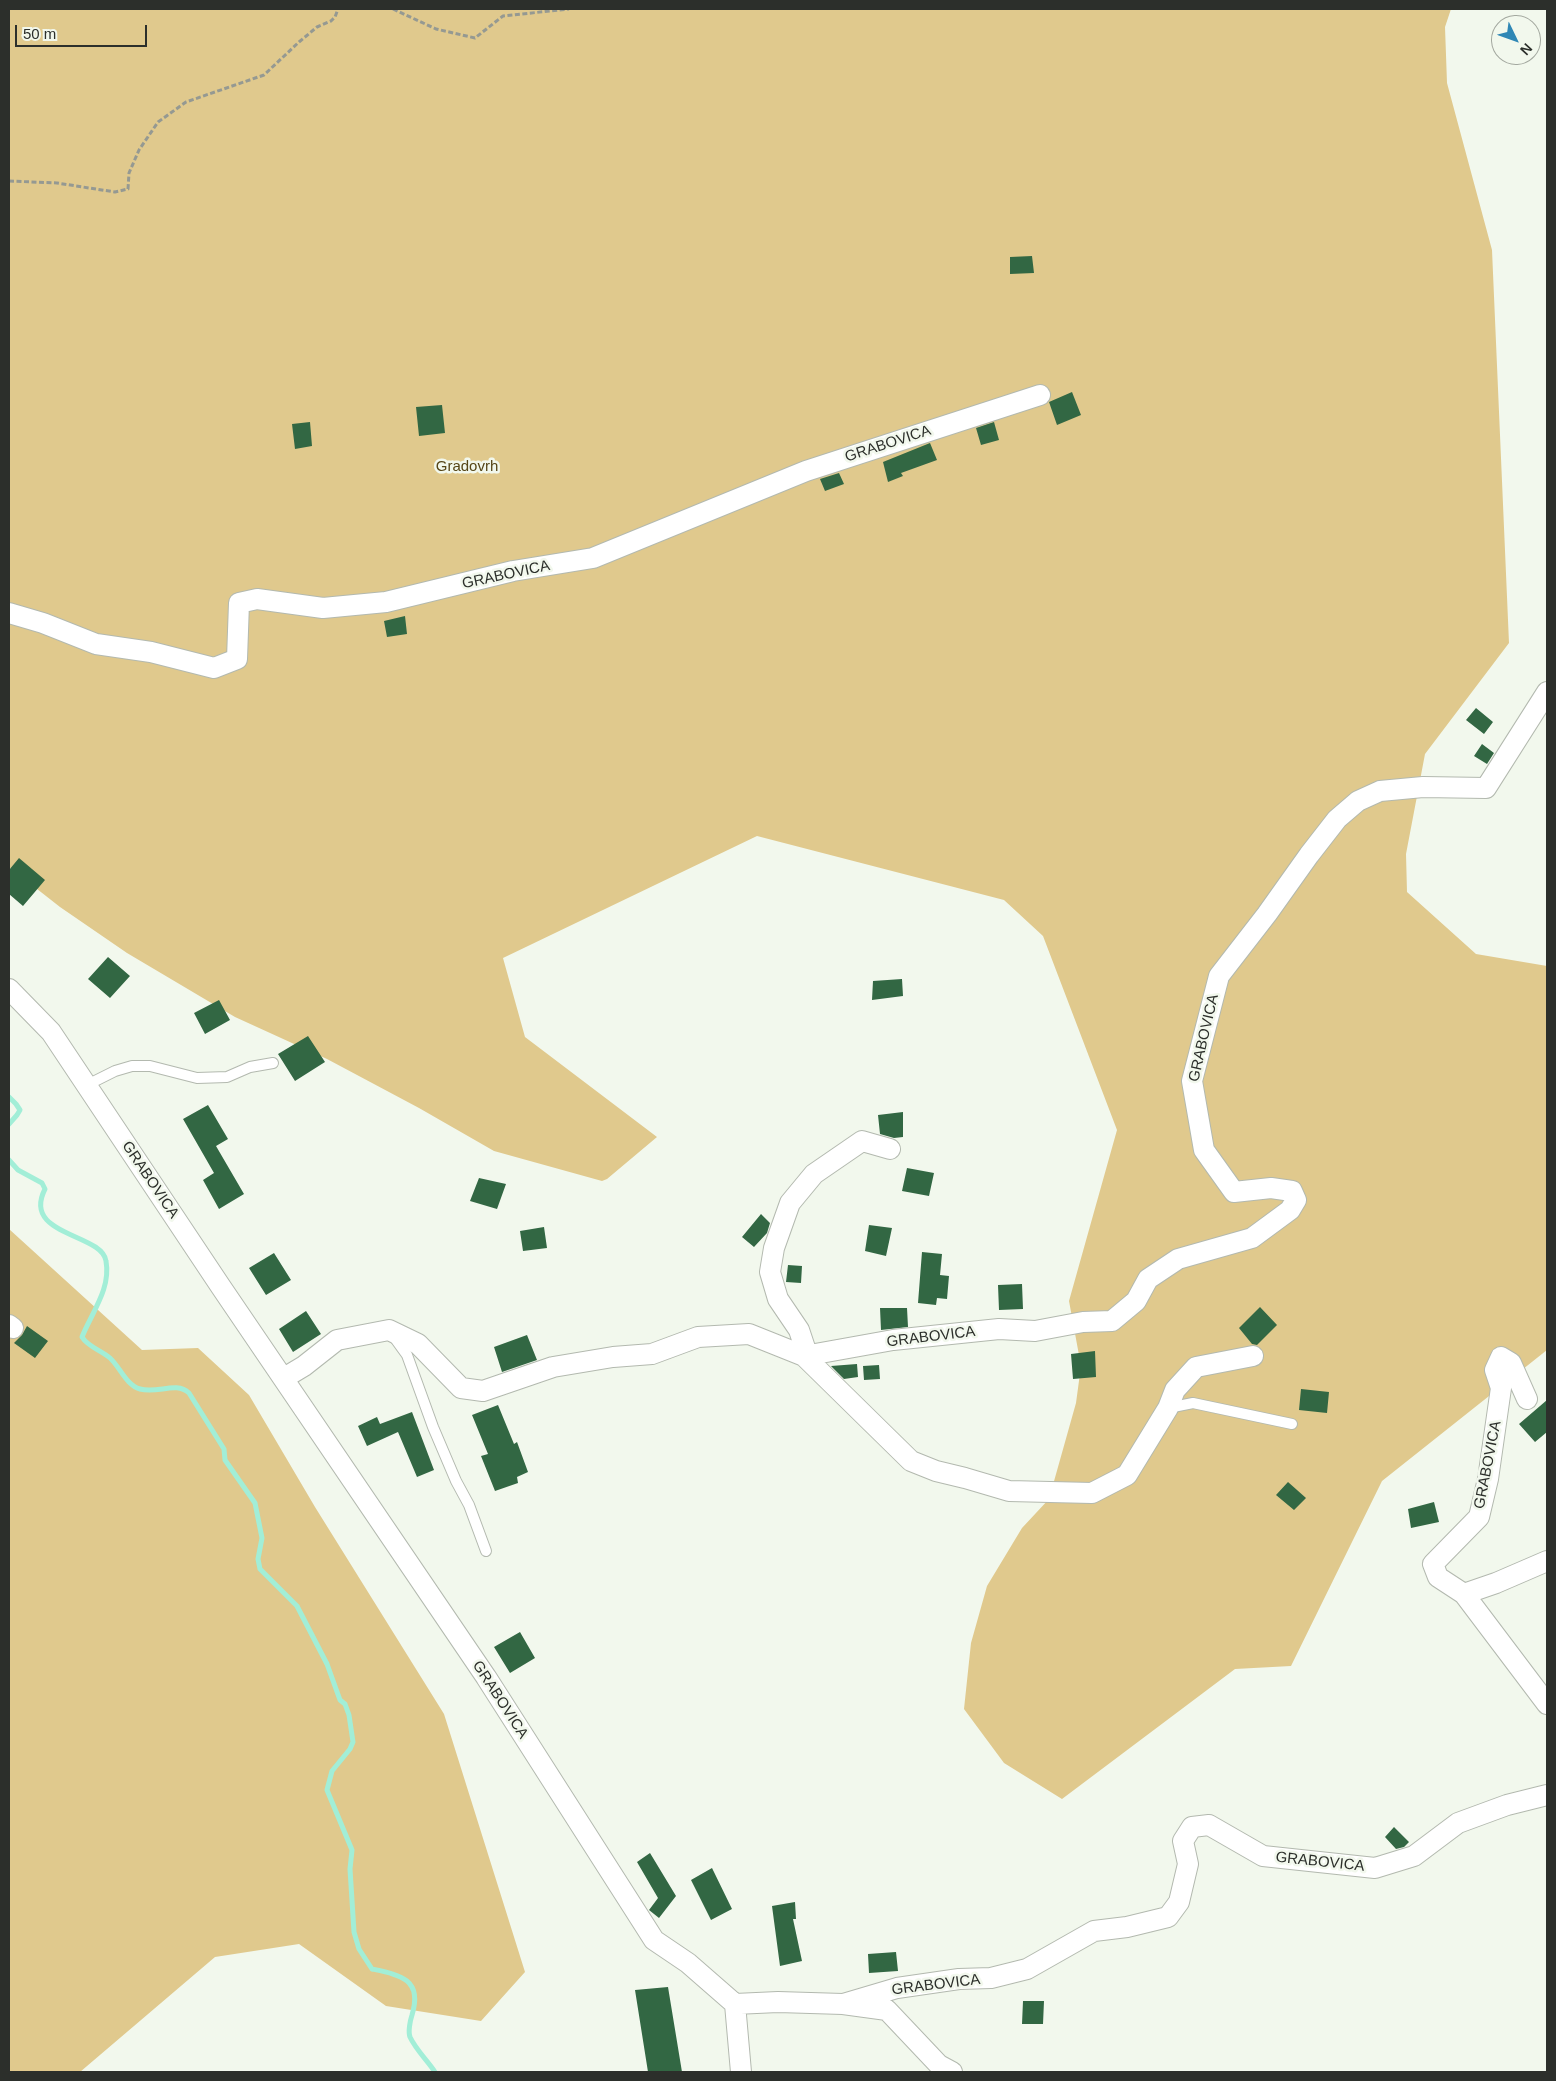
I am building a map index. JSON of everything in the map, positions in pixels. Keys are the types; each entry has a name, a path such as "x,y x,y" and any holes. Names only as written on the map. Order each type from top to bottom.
{"street":[{"name":"GRABOVICA","path":"9,613 43,623 96,644 151,652 214,668 238,658 239,603 257,599 323,608 386,602 512,572 593,558 806,471 1040,395"},
{"name":"GRABOVICA","path":"804,1356 893,1340 999,1329 1035,1331 1083,1322 1112,1320 1136,1301 1148,1279 1178,1259 1252,1238 1290,1210 1296,1200 1292,1191 1271,1188 1234,1192 1204,1150 1192,1082 1219,976 1267,914 1309,855 1338,819 1358,800 1380,791 1414,787 1486,788 1547,692"},
{"name":"GRABOVICA","path":"9,989 51,1032 87,1085 220,1287 284,1378 486,1677 654,1940 688,1963 734,2004 787,2002 843,2004 886,2010 939,2065 952,2072"},
{"path":"804,1356 805,1348 800,1330 778,1299 770,1272 774,1248 790,1203 814,1174 862,1141 890,1150"},
{"path":"284,1378 304,1366 337,1340 389,1330 418,1344 461,1388 483,1391 553,1367 652,1354 698,1337 749,1334 804,1356 911,1461 936,1471 1009,1491 1092,1493 1127,1476 1168,1408 1175,1390 1196,1367 1253,1356"},
{"name":"GRABOVICA","path":"1527,1398 1511,1363 1501,1356 1495,1370 1501,1388 1498,1414 1488,1479 1479,1517 1433,1564 1438,1576 1464,1594 1547,1704"},
{"path":"1464,1594 1496,1583 1547,1561"},
{"name":"GRABOVICA","path":"843,2004 897,1988 959,1979 991,1978 1027,1969 1094,1931 1128,1927 1168,1917 1179,1902 1188,1864 1183,1841 1192,1827 1209,1825 1264,1856 1375,1868 1414,1856 1458,1823 1507,1805 1547,1795"},
{"path":"734,2004 741,2072"}],"lane":[{"path":"87,1085 132,1066 150,1066 197,1078 227,1077 250,1067 273,1063"},
{"path":"389,1330 407,1354 433,1427 456,1481 469,1505 486,1551"},
{"path":"1168,1408 1193,1403 1292,1424"}],"path":[{"path":"9,181 38,181 115,192 128,189 129,173 139,150 158,122 186,102 264,75 317,27 331,21 338,9"},
{"path":"392,9 436,29 475,38 503,16 569,9"}],"green space":[{"name":"Gradovrh","path":"9,9 1451,9 1445,27 1447,83 1492,250 1509,643 1425,754 1406,854 1407,892 1476,954 1547,966 1547,1350 1382,1481 1291,1666 1235,1669 1062,1799 1004,1763 964,1709 971,1643 987,1586 1022,1528 1049,1499 1076,1403 1081,1366 1069,1301 1117,1130 1043,936 1004,900 757,836 503,958 525,1037 657,1137 607,1179 602,1181 494,1151 327,1059 235,1017 127,953 60,907 9,867"},
{"path":"9,1229 142,1350 198,1348 249,1395 315,1507 444,1714 525,1972 481,2021 386,2006 299,1944 215,1957 80,2072 9,2072"}],"building":[{"path":"1032,256 1034,273 1010,274 1010,257"},
{"path":"1072,392 1081,415 1057,425 1049,402"},
{"path":"442,405 445,433 419,436 416,407"},
{"path":"310,422 312,446 295,449 292,424"},
{"path":"994,422 999,440 981,445 976,428"},
{"path":"930,443 937,460 901,473 903,476 888,482 883,462"},
{"path":"839,473 844,484 825,491 820,479"},
{"path":"405,616 407,634 387,637 384,621"},
{"path":"1476,708 1493,722 1484,734 1466,720"},
{"path":"1482,744 1494,753 1487,764 1474,756"},
{"path":"19,858 45,880 23,906 9,894 9,870"},
{"path":"108,957 130,976 110,998 88,979"},
{"path":"902,979 903,996 872,1000 873,981"},
{"path":"219,1000 230,1020 205,1034 194,1013"},
{"path":"308,1036 325,1062 295,1081 278,1054"},
{"path":"208,1105 228,1139 216,1146 244,1194 219,1209 203,1180 214,1173 183,1119"},
{"path":"903,1112 903,1137 894,1138 880,1134 878,1115"},
{"path":"907,1168 934,1173 929,1196 902,1191"},
{"path":"479,1178 506,1184 497,1209 470,1201"},
{"path":"761,1214 770,1223 767,1233 754,1247 742,1237"},
{"path":"869,1225 892,1228 886,1256 865,1251"},
{"path":"544,1227 547,1248 523,1251 520,1231"},
{"path":"922,1252 942,1254 940,1275 949,1276 947,1299 937,1298 936,1305 918,1303"},
{"path":"274,1253 291,1280 266,1295 249,1268"},
{"path":"788,1265 802,1266 801,1283 786,1282"},
{"path":"1022,1284 1023,1309 999,1310 998,1285"},
{"path":"1260,1307 1277,1325 1257,1345 1252,1344 1239,1328"},
{"path":"880,1308 907,1308 908,1327 881,1330"},
{"path":"306,1311 321,1334 293,1352 279,1329"},
{"path":"27,1326 48,1341 35,1358 14,1343"},
{"path":"527,1335 537,1360 502,1372 494,1347"},
{"path":"1095,1351 1096,1377 1073,1379 1071,1354"},
{"path":"857,1364 858,1377 844,1379 831,1366"},
{"path":"879,1365 880,1379 864,1380 863,1366"},
{"path":"1301,1389 1329,1392 1327,1413 1299,1410"},
{"path":"1547,1400 1547,1432 1535,1442 1519,1424"},
{"path":"498,1405 514,1444 517,1442 528,1472 517,1477 518,1483 495,1491 481,1456 488,1454 472,1415"},
{"path":"412,1412 434,1470 417,1477 398,1432 367,1446 358,1426 377,1417 380,1424"},
{"path":"1288,1482 1306,1498 1294,1510 1276,1495"},
{"path":"1434,1502 1439,1522 1411,1528 1408,1509"},
{"path":"520,1632 535,1658 510,1673 494,1647"},
{"path":"1394,1827 1409,1842 1404,1847 1396,1849 1385,1837"},
{"path":"650,1853 676,1896 659,1918 649,1910 658,1898 637,1862"},
{"path":"712,1868 732,1909 711,1920 691,1880"},
{"path":"795,1902 796,1919 793,1919 802,1961 780,1966 772,1906"},
{"path":"896,1952 898,1971 869,1973 868,1954"},
{"path":"668,1987 682,2072 648,2072 635,1990"},
{"path":"1023,2001 1044,2001 1043,2024 1022,2024"}],"waterway":[{"path":"9,1097 20,1110 9,1124"},
{"path":"9,1160 18,1170 42,1183 45,1189 41,1204 44,1216 53,1225 101,1252 106,1261 107,1271 103,1291 82,1337 110,1358 135,1387 147,1390 178,1388 189,1393 224,1449 225,1460 255,1503 262,1538 258,1559 260,1569 297,1606 327,1664 340,1700 345,1704 349,1715 353,1742 350,1749 332,1771 327,1790 352,1850 350,1869 354,1932 359,1949 372,1969 400,1977 412,1986 415,2003 409,2026 410,2037 435,2072"}]}
